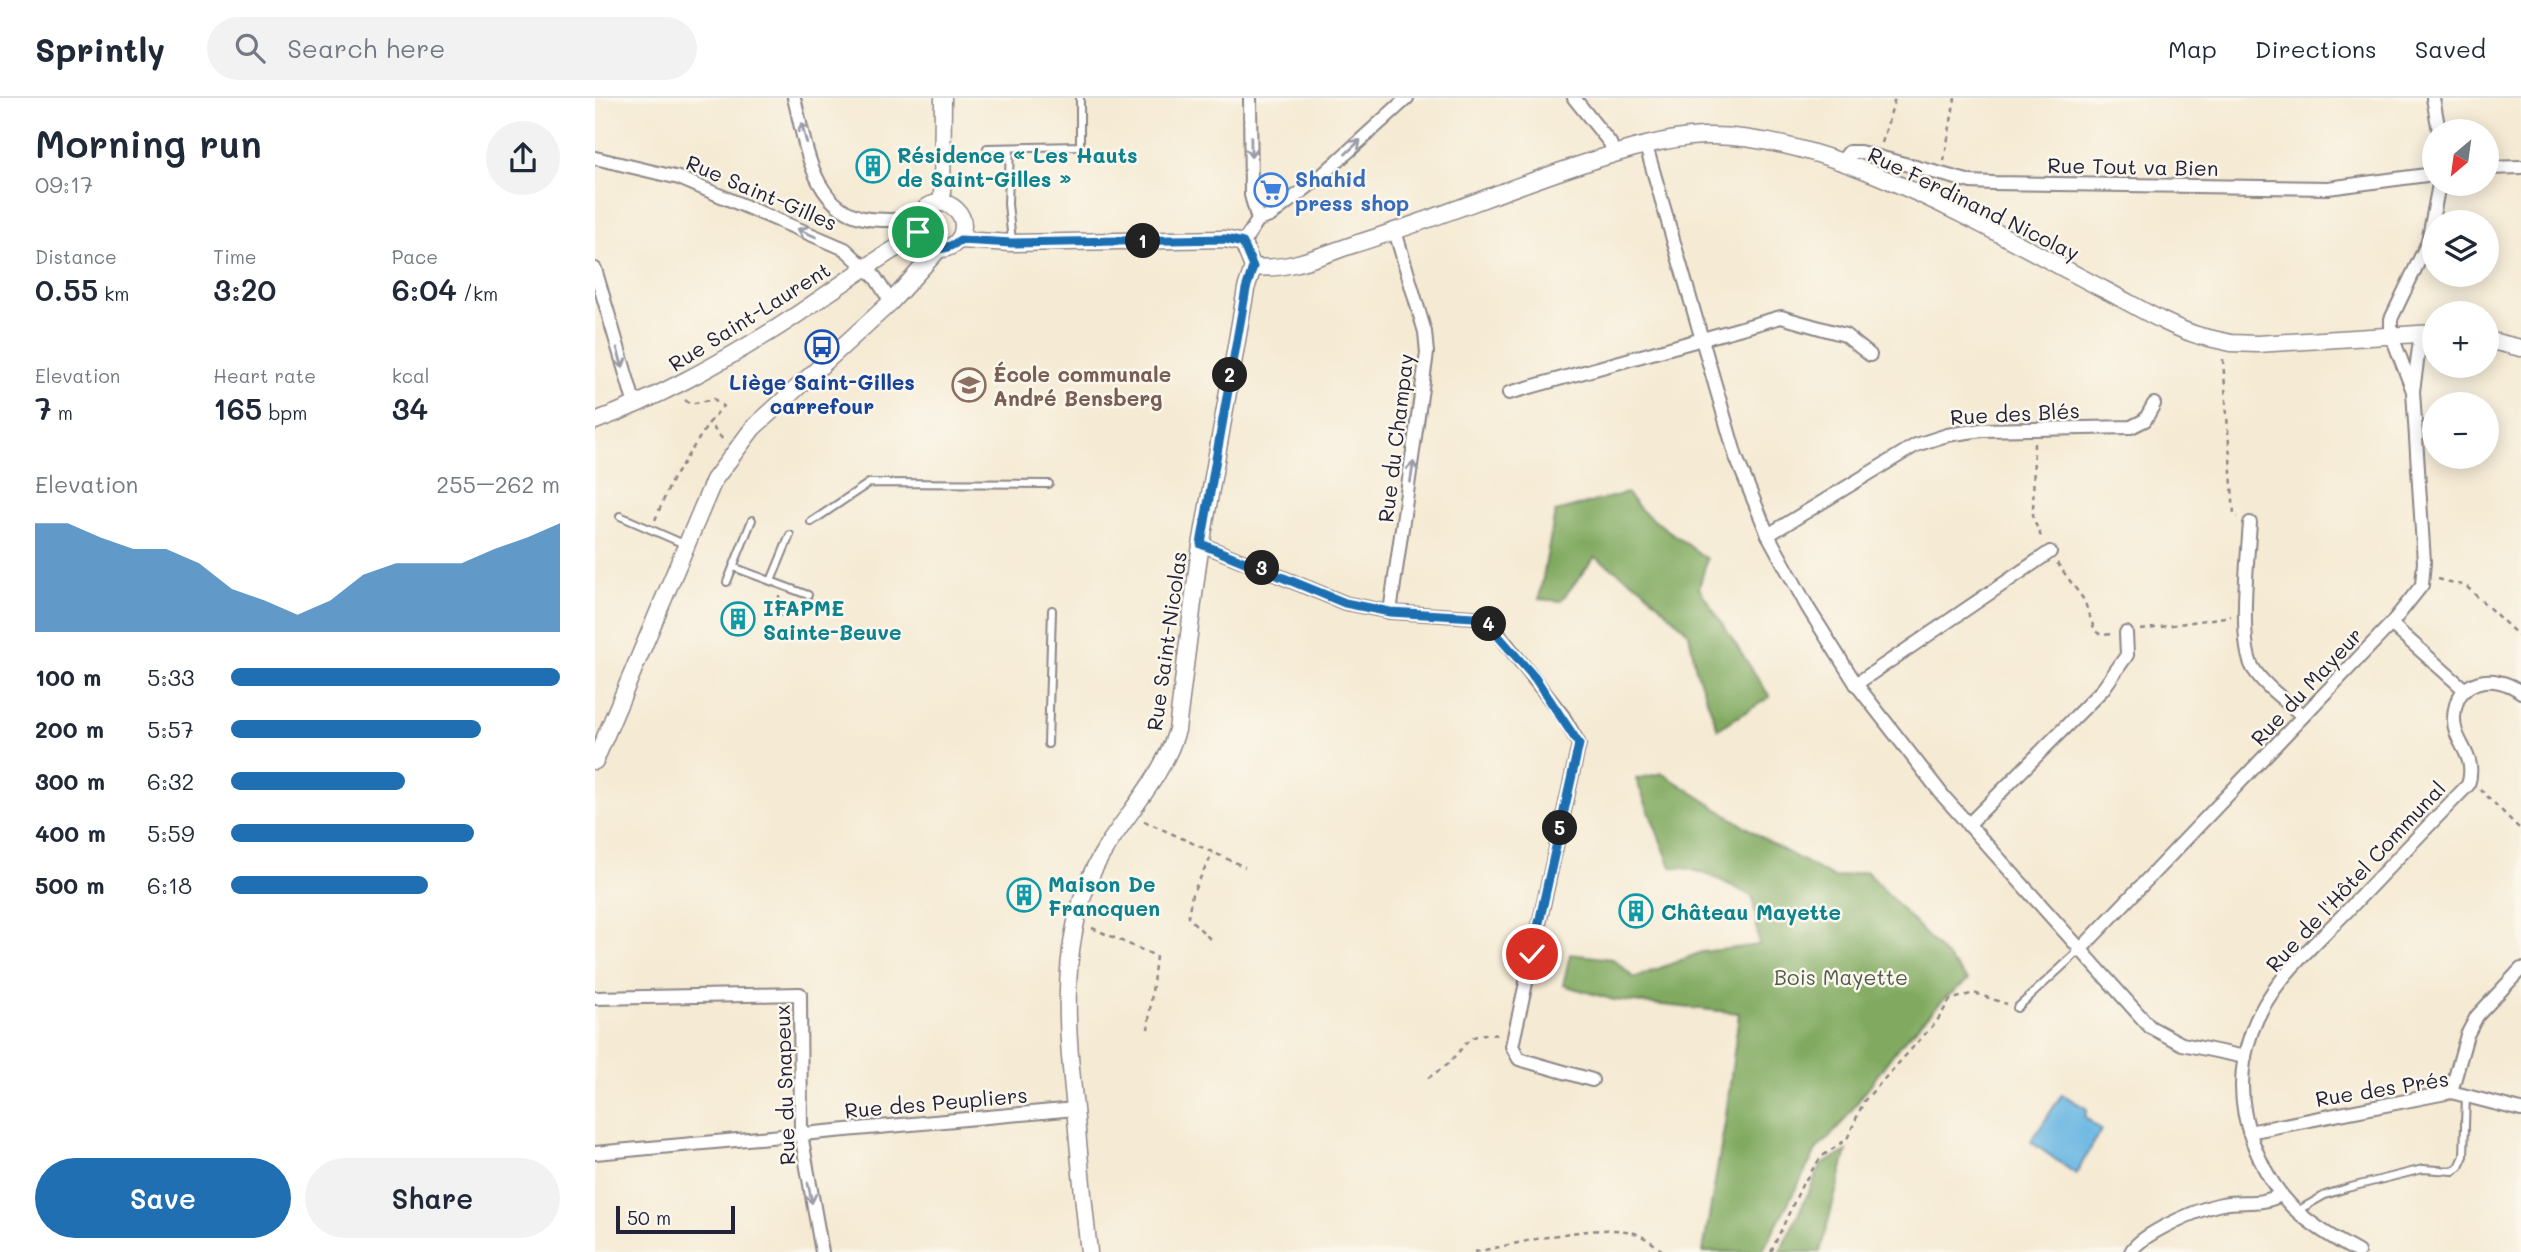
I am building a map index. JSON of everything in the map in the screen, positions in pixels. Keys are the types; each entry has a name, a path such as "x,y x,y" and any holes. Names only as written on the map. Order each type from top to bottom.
{"street":[{"path":"794,98 813,169 826,197 859,217 918,228"},
{"path":"942,203 943,98"},
{"path":"1250,98 1251,195 1258,220"},
{"path":"1243,243 1258,220 1270,216 1319,178 1407,98"},
{"path":"1574,98 1610,143 1614,155"},
{"path":"2433,98 2437,119"},
{"name":"Rue Ferdinand Nicolay","path":"1253,267 1283,268 1646,146 1681,138 1720,136 1784,146 1840,163 1927,199 2196,335 2231,343 2257,344 2422,333"},
{"path":"1646,146 1736,457 1768,535 1856,684 1968,825 2150,1027 2182,1044 2245,1057"},
{"name":"Rue Tout va Bien","path":"1840,163 1849,152 1879,157 1971,182 2314,188 2422,175"},
{"name":"Rue Saint-Gilles","path":"595,158 679,178 845,250 865,267 891,302"},
{"path":"2499,168 2521,167"},
{"path":"2413,391 2391,334 2391,319 2428,242 2437,196"},
{"path":"918,228 929,206 942,203 957,210 961,216 964,224 960,240"},
{"path":"918,228 925,243 939,249 950,247 960,240 1012,243 1226,239 1243,243"},
{"name":"Rue Saint-Laurent","path":"595,421 635,405 774,330 918,228"},
{"name":"Rue du Champay","path":"1390,612 1427,354 1425,332 1395,231"},
{"path":"1243,243 1253,267"},
{"path":"595,761 684,544 714,480 753,428 891,302 939,249"},
{"name":"Rue Saint-Nicolas","path":"1089,1252 1066,1006 1076,926 1092,874 1167,756 1177,730 1201,544 1246,289 1253,267"},
{"path":"595,269 635,405"},
{"path":"1509,393 1781,317 1845,335 1870,355"},
{"path":"2499,343 2521,348"},
{"path":"2422,356 2413,391 2423,576"},
{"name":"Rue des Blés","path":"1768,535 1916,445 1947,435 2034,429 2131,427 2145,420 2154,404"},
{"path":"2251,523 2248,658 2252,667 2303,716"},
{"path":"1201,544 1335,599 1390,612 1474,617 1485,621 1535,678 1579,744 1512,1046 1519,1059 1592,1080"},
{"path":"1856,684 2050,552"},
{"name":"Rue du Mayeur","path":"2079,951 2391,624 2417,592 2423,576"},
{"path":"2391,624 2465,690 2476,682 2495,679 2521,692"},
{"path":"1968,825 2103,689 2126,655 2126,633"},
{"name":"Rue de l'Hôtel Communal","path":"2358,1252 2312,1225 2280,1195 2264,1173 2249,1132 2241,1096 2245,1057 2252,1030 2285,975 2469,781 2472,773 2469,754 2454,726 2453,716 2465,690"},
{"path":"2451,1092 2467,1035 2477,1016 2521,969"},
{"name":"Rue du Snapeux","path":"595,998 800,994 801,1134 822,1252"},
{"name":"Rue des Prés","path":"2249,1132 2451,1092 2521,1110"},
{"name":"Rue des Peupliers","path":"595,1153 1075,1109"},
{"path":"2131,1252 2142,1241 2192,1213 2223,1204 2265,1203 2280,1195"}],"lane":[{"path":"987,148 1080,146 1080,98"},
{"path":"1010,148 1008,204 1012,243"},
{"path":"811,522 869,483 1049,484"},
{"path":"620,516 684,544"},
{"path":"727,582 752,520"},
{"path":"771,581 790,535"},
{"path":"733,567 808,595"},
{"path":"1048,744 1052,610"},
{"path":"2017,1008 2079,951"},
{"path":"2297,1211 2325,1195 2347,1188 2423,1169 2453,1171 2459,1167 2464,1156 2466,1096"}],"path":[{"path":"1879,157 1895,98"},
{"path":"1942,174 1955,98"},
{"path":"2224,365 2234,514 2251,523"},
{"path":"651,530 672,480 723,406 714,399 690,404 681,397"},
{"path":"709,423 718,431"},
{"path":"2034,429 2034,526 2084,600 2095,631 2101,635 2126,633 2247,612"},
{"path":"2423,576 2466,586 2521,638"},
{"path":"779,584 780,617"},
{"path":"2469,781 2521,830"},
{"path":"1129,812 1245,867"},
{"path":"1209,939 1188,917 1192,894 1213,853"},
{"path":"1076,926 1092,928 1156,956 1148,1029"},
{"path":"1771,1252 1802,1185 1821,1157 1847,1139 1864,1101 1937,1021 1950,1000 1974,993 2017,1008"},
{"path":"1429,1079 1450,1062 1466,1040 1488,1033 1514,1039"},
{"path":"1475,1252 1603,1229 1629,1231 1650,1240 1664,1252"}],"green space":[{"path":"1626,493 1643,512 1707,559 1699,588 1770,697 1718,729 1696,670 1689,633 1641,587 1595,557 1561,601 1539,599 1555,512"},
{"name":"Bois Mayette","path":"1662,773 1774,845 1834,878 1866,871 1968,980 1942,1001 1899,1046 1839,1127 1817,1149 1762,1252 1703,1252 1725,1123 1739,1013 1614,1000 1563,985 1570,954 1613,959 1634,978 1702,952 1759,945 1753,897 1703,873 1671,867 1636,779"},
{"path":"1847,1151 1820,1252 1780,1252 1822,1164"}],"water":[{"path":"2062,1094 2087,1109 2085,1117 2101,1130 2076,1174 2031,1142"}],"place":[{"name":"Résidence « Les Hauts de Saint-Gilles »","path":"873,166"},
{"name":"Shahid press shop","path":"1271,190"},
{"name":"Liège Saint-Gilles carrefour","path":"822,347"},
{"name":"École communale André Bensberg","path":"969,385"},
{"name":"IFAPME Sainte-Beuve","path":"738,619"},
{"name":"Maison De Francquen","path":"1024,895"},
{"name":"Château Mayette","path":"1636,911"}],"route":[{"path":"918,232 931,248 939,249 950,247 960,240 1012,243 1226,239 1243,243 1253,267 1247,282 1230,372 1201,544 1345,603 1390,612 1474,617 1495,628 1563,716 1579,744 1532,954"}]}
